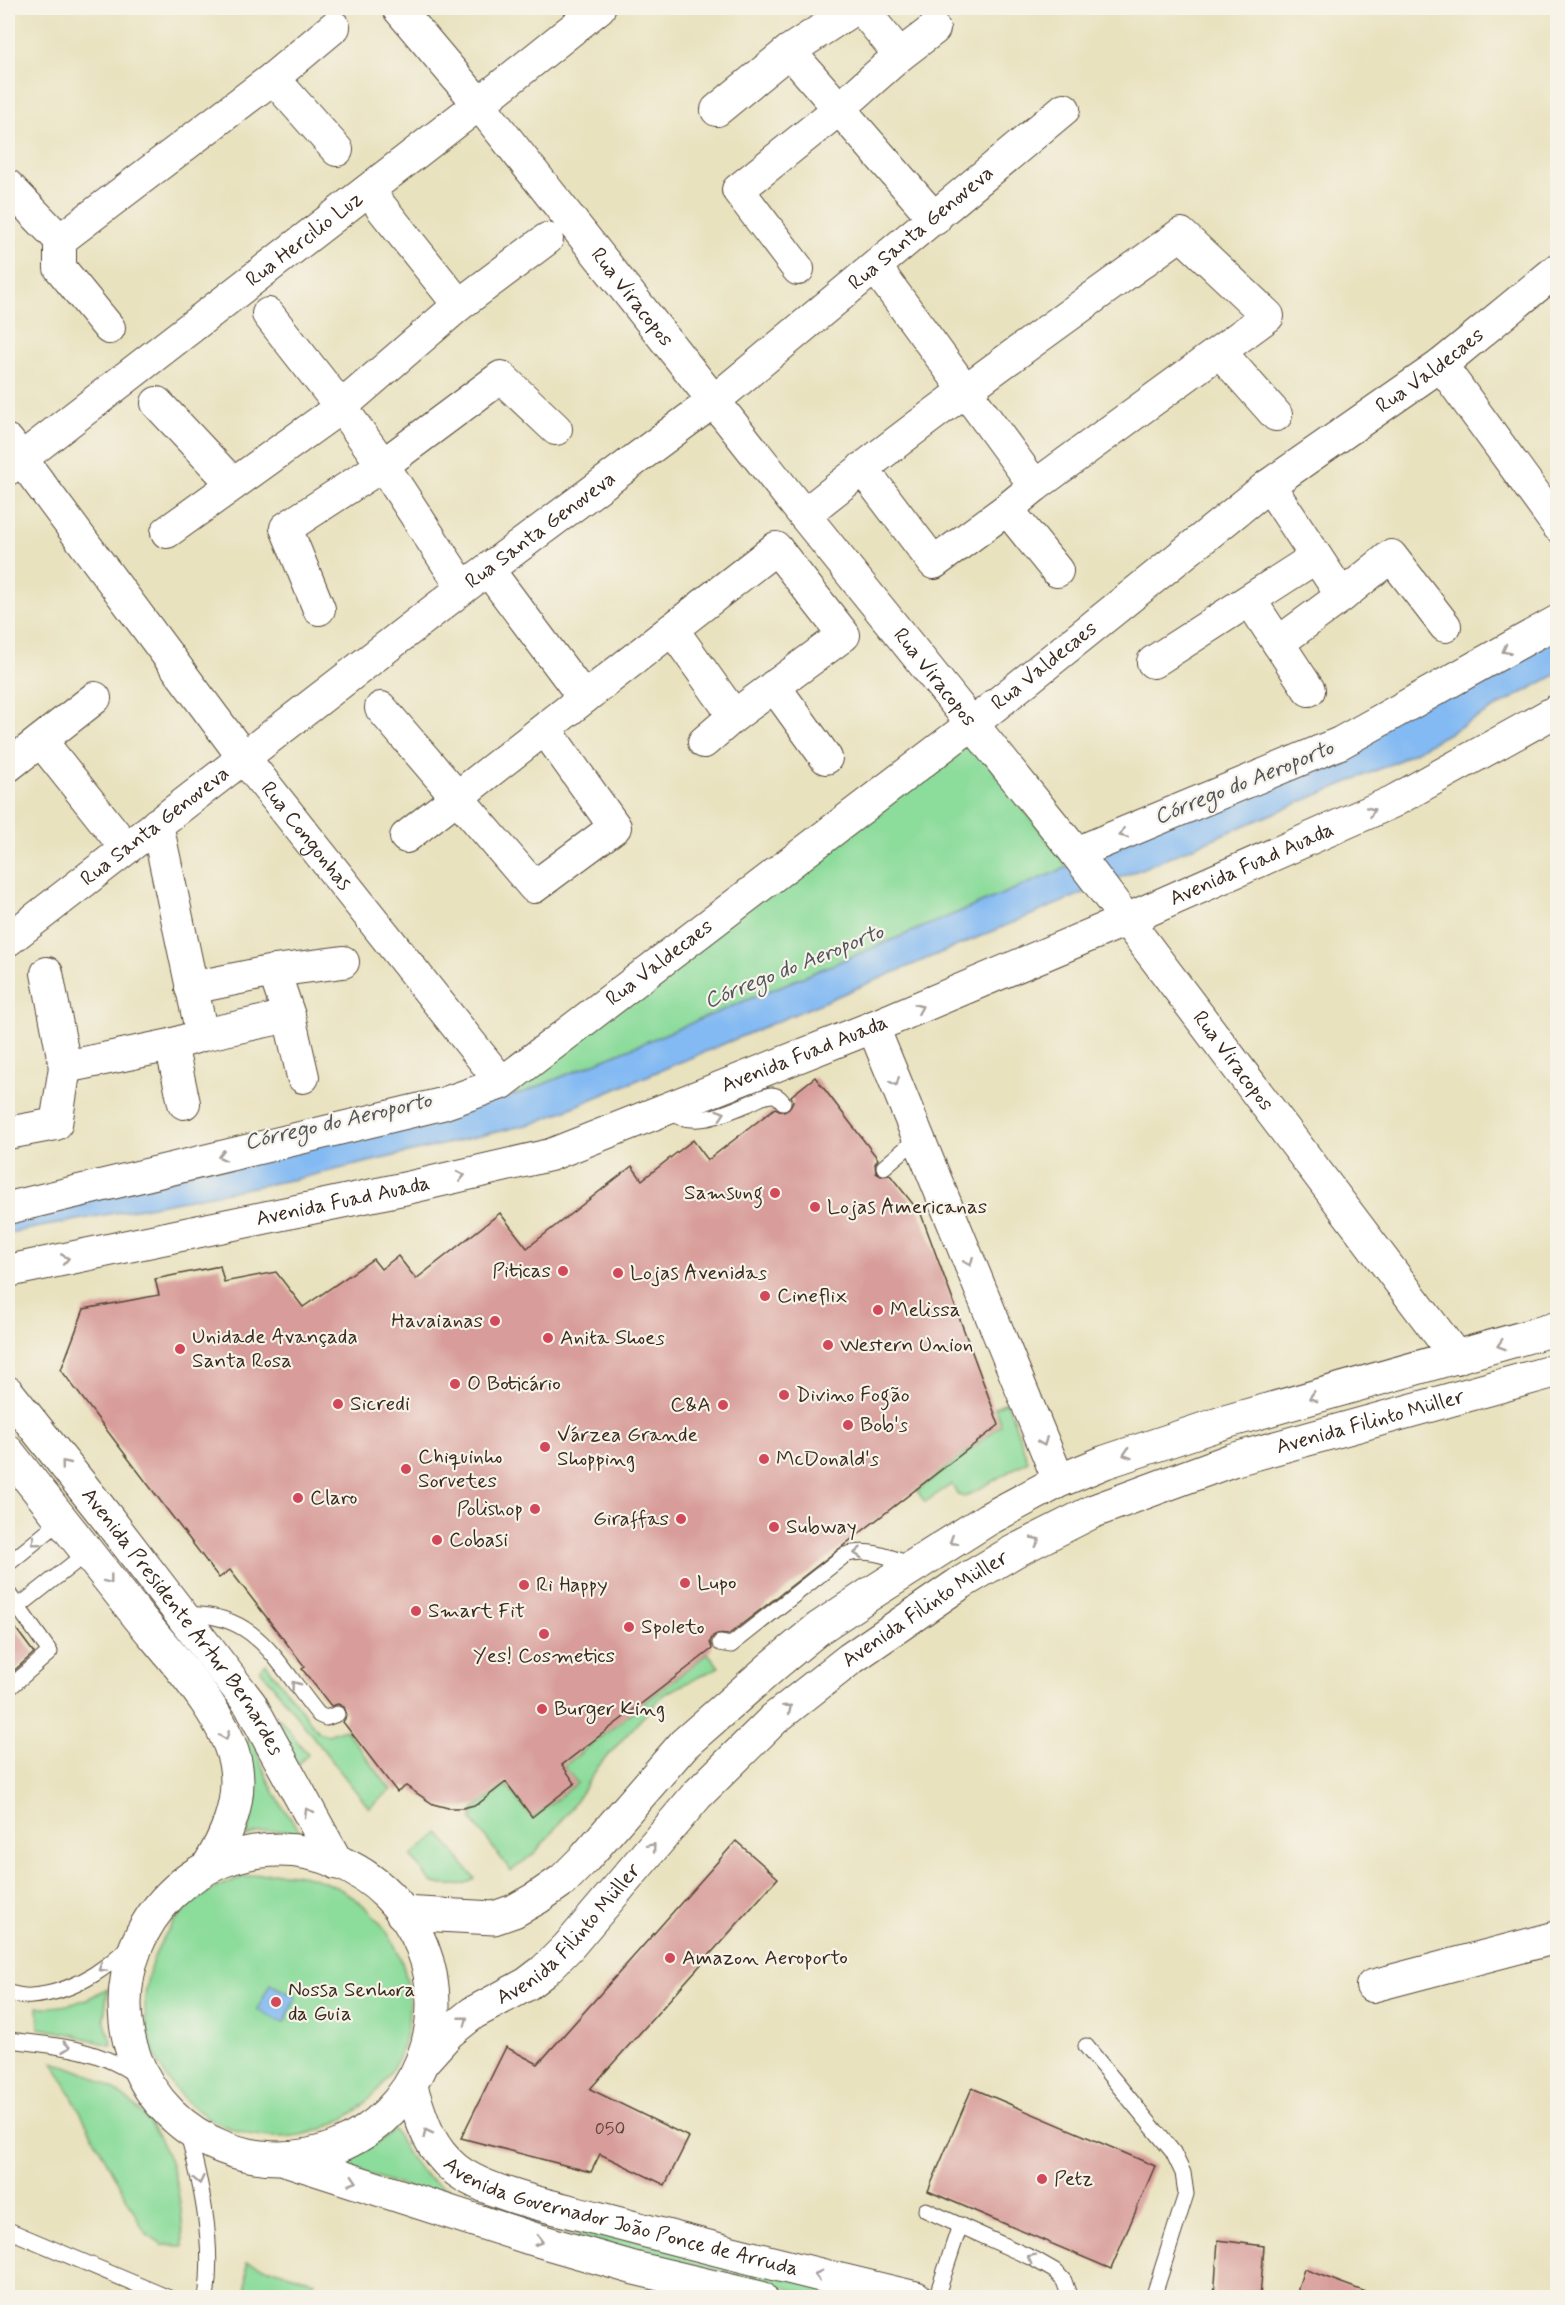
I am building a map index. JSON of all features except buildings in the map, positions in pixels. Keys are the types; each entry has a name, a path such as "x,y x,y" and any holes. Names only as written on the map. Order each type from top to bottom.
{"main road":[{"name":"Avenida Filinto Müller","path":"402,1914 494,1918 514,1911 537,1898 563,1880 684,1744 819,1628 988,1519 1059,1481 1106,1462 1225,1422 1557,1328"},
{"name":"Avenida Filinto Müller","path":"277,2157 327,2150 358,2137 391,2114 440,2041 461,2022 544,1971 568,1947 697,1795 774,1719 850,1659 959,1584 1013,1552 1094,1511 1232,1460 1557,1370"},
{"name":"Avenida Presidente Artur Bernardes","path":"8,1393 108,1519 254,1712 337,1863"},
{"name":"Avenida Presidente Artur Bernardes","path":"8,1452 208,1705 228,1743 236,1767 235,1801 228,1830 208,1867"},
{"path":"277,2157 228,2148 184,2123 160,2100 151,2087 130,2041 125,2008 127,1975 136,1943 151,1913 167,1895 193,1875 239,1855 272,1851 305,1853 337,1863 367,1879 402,1914 422,1950 432,1990 432,2024 417,2074"},
{"name":"Avenida Governador João Ponce de Arruda","path":"417,2074 423,2127 433,2145 456,2170 482,2185 539,2203 747,2258 916,2298"},
{"name":"Avenida Governador João Ponce de Arruda","path":"277,2157 634,2268 761,2298"}],"street":[{"name":"Rua Viracopos","path":"398,8 479,104 1076,854 1457,1358"},
{"name":"Rua Hercilio Luz","path":"12,456 479,104 599,8"},
{"path":"717,110 789,51 855,8"},
{"path":"861,8 900,55"},
{"path":"60,240 273,78 334,27"},
{"path":"798,269 738,190 934,29"},
{"path":"789,51 935,219"},
{"path":"273,78 337,150"},
{"name":"Rua Santa Genoveva","path":"8,940 463,588 489,571 715,400 935,219 1064,109"},
{"path":"8,186 60,240 60,268 109,328"},
{"path":"381,207 459,305"},
{"path":"804,515 862,468 966,390 1181,234 1268,316 1035,486 934,563 862,468"},
{"path":"167,532 341,407 459,305 547,239"},
{"path":"876,267 1035,486"},
{"name":"Rua Valdecaes","path":"502,1083 972,724 1269,485 1441,365 1556,274"},
{"path":"268,314 383,465 463,588"},
{"path":"1220,352 1276,415"},
{"path":"1441,365 1557,526"},
{"path":"319,609 286,528 383,465 501,377 556,429"},
{"path":"157,403 233,484"},
{"name":"Rua Congonhas","path":"12,456 244,758 502,1083"},
{"path":"1269,485 1342,596"},
{"path":"1007,509 1057,571"},
{"path":"406,837 776,548 844,635 734,716 704,742"},
{"path":"1278,643 1342,596 1391,556 1445,626"},
{"path":"1153,662 1316,557"},
{"path":"489,571 584,698"},
{"path":"1250,600 1309,690"},
{"path":"1076,854 1340,742 1557,621"},
{"path":"672,629 734,716"},
{"path":"774,686 826,758"},
{"path":"8,766 95,698"},
{"path":"381,708 534,887 615,827 545,729"},
{"name":"Avenida Fuad Auada","path":"8,1271 407,1188 539,1157 873,1027 1126,920 1392,802 1557,710"},
{"path":"41,741 126,848"},
{"path":"157,824 202,1035"},
{"path":"191,988 274,971 343,962"},
{"path":"274,971 289,1016 303,1077"},
{"path":"8,1133 56,1124 65,1067 47,973"},
{"path":"65,1067 171,1045 202,1035 289,1016"},
{"path":"873,1027 1059,1481"},
{"path":"171,1045 184,1103"},
{"path":"8,1208 442,1104 502,1083"},
{"path":"1372,1986 1557,1937"}],"lane":[{"path":"666,1109 681,1118 699,1120 725,1113 768,1095 777,1096 783,1102"},
{"path":"884,1167 918,1138"},
{"path":"8,1564 62,1520"},
{"path":"18,1607 88,1552"},
{"path":"720,1643 730,1645 845,1555 859,1552 874,1553 914,1566"},
{"path":"8,1593 50,1652 8,1689"},
{"path":"182,1615 212,1615 245,1627 267,1648 319,1715 326,1718 337,1714"},
{"path":"8,1993 30,1996 81,1981 123,1953 143,1928"},
{"path":"8,2040 77,2048 98,2055 137,2075 151,2087"},
{"path":"1086,2046 1173,2152 1183,2174 1186,2194 1153,2298"},
{"path":"184,2123 201,2188 206,2220 206,2298"},
{"path":"926,2210 1034,2259 1055,2271 1064,2281 1070,2298"},
{"path":"936,2298 960,2225"},
{"path":"8,2230 169,2298"}],"green space":[{"path":"969,738 1068,867 525,1092 8,1214 482,1097"},
{"path":"1007,1402 1028,1461 965,1497 958,1495 952,1484 925,1502 917,1491 1001,1425 995,1407"},
{"path":"708,1653 719,1667 664,1694 600,1764 569,1811 536,1852 511,1871 472,1820 475,1808 506,1785 533,1818 577,1783 564,1766"},
{"path":"266,1664 318,1732 328,1735 345,1729 391,1790 369,1808 260,1669"},
{"path":"279,1718 308,1755 296,1765 275,1720"},
{"path":"253,1738 272,1789 303,1834 274,1831 260,1832 246,1837 255,1802 255,1778 245,1743"},
{"path":"439,1833 475,1879 454,1885 432,1883 411,1856"},
{"path":"277,1873 303,1876 327,1883 350,1896 370,1912 386,1932 399,1955 406,1979 409,2005 406,2031 399,2055 386,2078 370,2098 350,2114 327,2127 303,2134 277,2137 251,2134 227,2127 204,2114 184,2098 168,2078 155,2055 148,2031 145,2005 148,1979 155,1955 168,1932 184,1912 204,1896 227,1883 251,1876"},
{"path":"108,1988 104,2018 112,2046 71,2034 39,2028 38,2007 74,2003"},
{"path":"53,2062 85,2073 113,2088 135,2106 153,2128 166,2153 176,2181 183,2246 162,2245 146,2234"},
{"path":"394,2129 408,2155 423,2173 442,2186 469,2199 466,2207 334,2163 366,2150"},
{"path":"497,2205 867,2297 822,2297 494,2216"},
{"path":"247,2262 315,2281 291,2294 274,2297 246,2297"}],"water":[{"path":"1557,639 1557,674 1396,762 535,1123 296,1179 8,1233 8,1214 525,1092 1068,867"},
{"path":"270,1984 296,1997 284,2023 257,2010"}],"place":[{"name":"Samsung","path":"775,1193"},
{"name":"Lojas Americanas","path":"815,1207"},
{"name":"Piticas","path":"563,1271"},
{"name":"Lojas Avenidas","path":"618,1273"},
{"name":"Cineflix","path":"765,1296"},
{"name":"Melissa","path":"878,1310"},
{"name":"Havaianas","path":"495,1321"},
{"name":"Anita Shoes","path":"548,1338"},
{"name":"Western Union","path":"828,1345"},
{"name":"Unidade Avançada Santa Rosa","path":"180,1349"},
{"name":"O Boticário","path":"455,1384"},
{"name":"Divino Fogão","path":"784,1395"},
{"name":"Sicredi","path":"338,1404"},
{"name":"C&A","path":"723,1405"},
{"name":"Bob's","path":"848,1425"},
{"name":"Várzea Grande Shopping","path":"545,1447"},
{"name":"McDonald's","path":"764,1459"},
{"name":"Chiquinho Sorvetes","path":"406,1469"},
{"name":"Claro","path":"298,1498"},
{"name":"Polishop","path":"535,1509"},
{"name":"Giraffas","path":"681,1519"},
{"name":"Subway","path":"774,1527"},
{"name":"Cobasi","path":"437,1540"},
{"name":"Lupo","path":"685,1583"},
{"name":"Ri Happy","path":"524,1585"},
{"name":"Smart Fit","path":"416,1611"},
{"name":"Spoleto","path":"629,1627"},
{"name":"Yes! Cosmetics","path":"544,1634"},
{"name":"Burger King","path":"542,1709"},
{"name":"Amazon Aeroporto","path":"670,1958"},
{"name":"Nossa Senhora da Guia","path":"276,2002"},
{"name":"Petz","path":"1042,2179"}],"water label":[{"name":"Córrego do Aeroporto","path":"1244,783"},
{"name":"Córrego do Aeroporto","path":"794,967"},
{"name":"Córrego do Aeroporto","path":"338,1122"}]}
